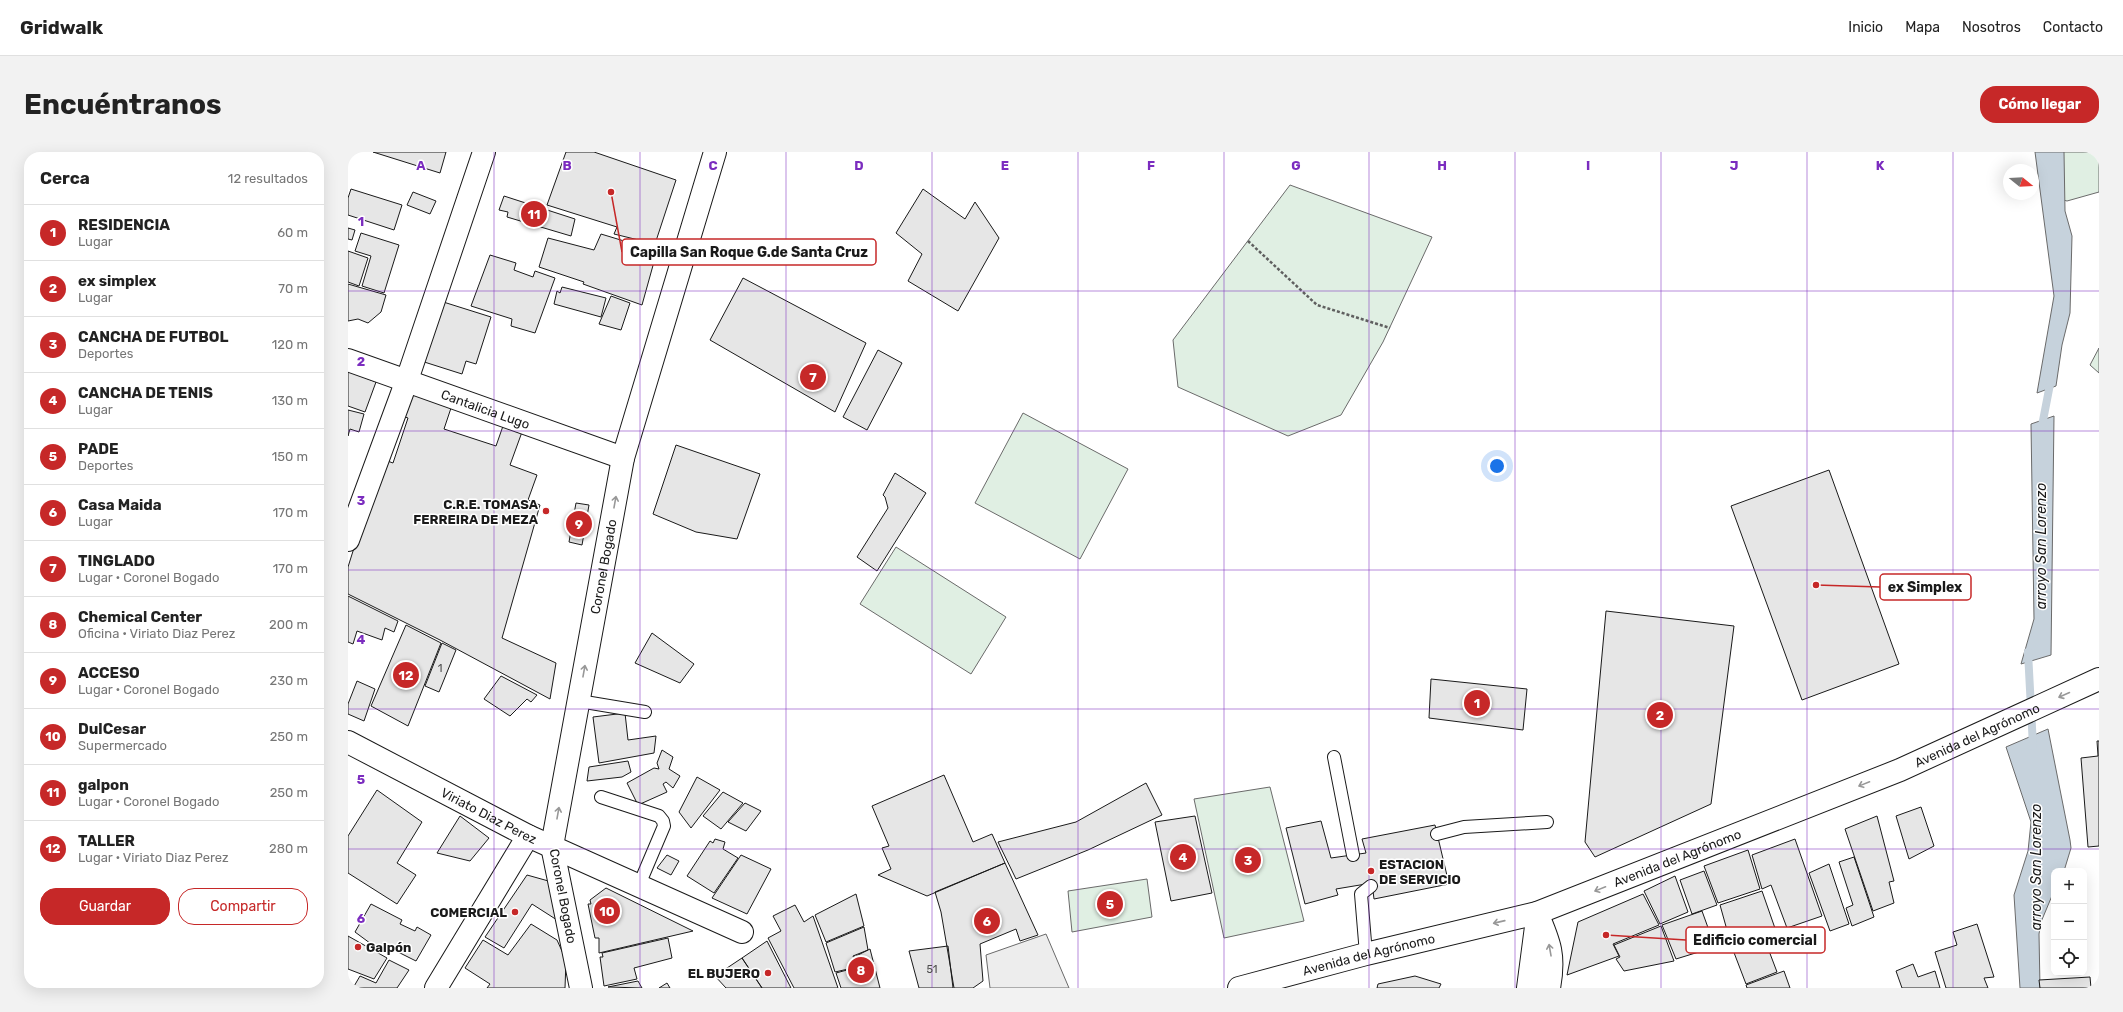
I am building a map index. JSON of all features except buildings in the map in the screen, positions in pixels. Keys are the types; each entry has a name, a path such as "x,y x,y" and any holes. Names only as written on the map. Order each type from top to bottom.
{"main road":[{"path":"348,540 406,380 484,152"},
{"name":"Coronel Bogado","path":"581,988 552,846 624,458 715,152"},
{"name":"Cantalicia Lugo","path":"348,360 624,458"},
{"name":"Avenida del Agrónomo","path":"1239,988 1366,954 1537,913 1900,770 2099,679"},
{"name":"Viriato Diaz Perez","path":"348,742 528,836 742,932"},
{"path":"436,988 528,836"},
{"path":"1528,988 1537,913"},
{"path":"1537,913 1548,939 1553,966 1549,988"}],"lane":[{"path":"579,701 645,712"},
{"path":"1334,757 1353,855"},
{"path":"601,797 659,816 663,821 664,826 638,885"},
{"path":"1437,834 1464,828 1547,822"},
{"path":"1364,889 1366,954"}],"path":[{"path":"1248,241 1317,305 1390,328"}],"green space":[{"path":"2044,152 2099,152 2099,192 2067,201 2056,198"},
{"path":"1290,185 1432,237 1383,342 1341,415 1288,436 1178,387 1173,340"},
{"path":"2099,348 2099,373 2090,365"},
{"path":"1023,413 1128,469 1080,559 975,503"},
{"path":"896,547 1006,617 971,674 860,604"},
{"path":"1270,787 1304,921 1224,938 1194,799"},
{"path":"1147,879 1152,917 1072,932 1068,891"}],"shaded area":[{"path":"1046,934 1069,988 990,988 986,955"}],"water":[{"path":"2035,152 2064,152 2065,211 2072,236 2070,313 2062,345 2056,386 2037,393 2054,296 2039,182 2039,164 2037,164"},
{"path":"2054,416 2051,655 2021,664 2034,619 2031,424"},
{"path":"2048,729 2070,840 2071,848 2065,868 2051,868 2051,898 2041,922 2039,934 2040,988 2020,988 2014,895 2028,851 2031,822 2006,747"}],"waterway":[{"name":"arroyo San Lorenzo","path":"2041,431 2051,379"},
{"name":"arroyo San Lorenzo","path":"2028,652 2033,746"}],"place":[{"name":"Capilla San Roque G.de Santa Cruz","path":"611,192"},
{"name":"galpon","path":"534,214"},
{"name":"TINGLADO","path":"813,377"},
{"name":"C.R.E. TOMASA FERREIRA DE MEZA","path":"546,511"},
{"name":"ACCESO","path":"579,524"},
{"name":"ex Simplex","path":"1816,585"},
{"name":"TALLER","path":"406,675"},
{"name":"RESIDENCIA","path":"1477,703"},
{"name":"ex simplex","path":"1660,715"},
{"name":"CANCHA DE TENIS","path":"1183,857"},
{"name":"CANCHA DE FUTBOL","path":"1248,860"},
{"name":"ESTACION DE SERVICIO","path":"1371,871"},
{"name":"PADE","path":"1110,904"},
{"name":"DulCesar","path":"607,911"},
{"name":"COMERCIAL","path":"515,912"},
{"name":"Casa Maida","path":"987,921"},
{"name":"Edificio comercial","path":"1606,935"},
{"name":"Galpón","path":"358,947"},
{"name":"Chemical Center","path":"861,970"},
{"name":"EL BUJERO","path":"768,973"}]}
